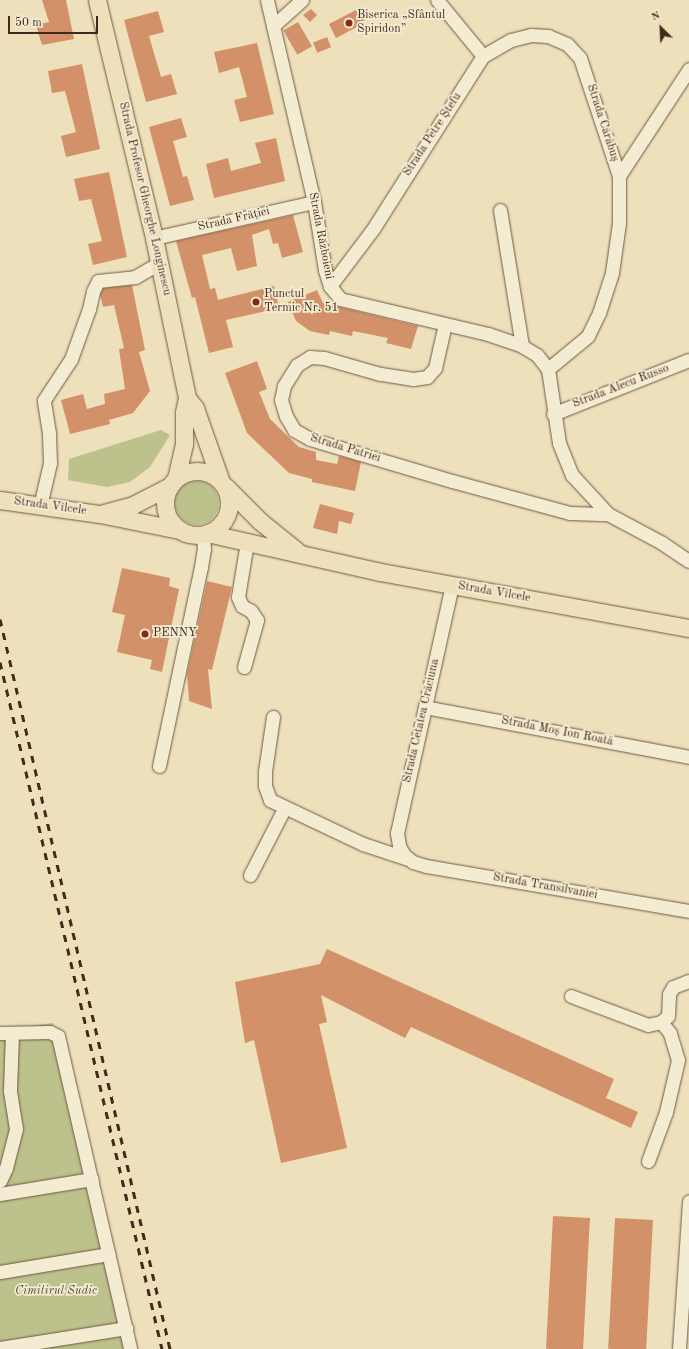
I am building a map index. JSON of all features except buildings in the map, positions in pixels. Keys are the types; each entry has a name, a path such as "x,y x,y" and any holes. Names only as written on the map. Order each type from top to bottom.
{"main road":[{"name":"Strada Profesor Gheorghe Longinescu","path":"97,0 154,238 187,398 184,412 184,444 173,482"},
{"name":"Strada Profesor Gheorghe Longinescu","path":"187,398 195,408 223,483"},
{"path":"193,470 207,472 223,483 230,505 228,514 216,529 205,534 180,530 170,520 165,505 173,482 193,470"},
{"name":"Strada Vîlcele","path":"100,514 133,505 173,482"},
{"name":"Strada Vîlcele","path":"223,483 265,525 299,553"},
{"name":"Strada Vîlcele","path":"0,500 100,514 180,530"},
{"name":"Strada Vîlcele","path":"205,534 299,553 380,572 689,628"}],"street":[{"name":"Strada Războieni","path":"267,0 314,202 325,270 330,286 340,299 488,334 522,346 537,355 548,369"},
{"path":"274,26 302,0"},
{"path":"437,0 484,56"},
{"name":"Strada Petre Ștefu","path":"330,286 372,229 484,56 511,40 531,36 548,36 567,44"},
{"name":"Strada Cărăbuș","path":"567,44 580,58 619,176"},
{"name":"Strada Cărăbuș","path":"619,176 689,69"},
{"path":"619,176 619,223 612,273 599,313 588,336 548,369 551,382 553,414 559,443 572,475 608,514 662,543 689,561"},
{"name":"Strada Frăției","path":"154,238 314,202"},
{"path":"500,210 522,346"},
{"path":"40,506 50,463 49,433 44,400 71,358 89,309 93,291 98,281 135,277 159,262"},
{"name":"Strada Patriei","path":"445,324 435,368 427,376 413,379 380,374 324,358 310,357 297,365 284,386 282,400 286,416 294,430 310,439 452,481 570,513 608,514"},
{"name":"Strada Alecu Russo","path":"553,414 689,360"},
{"path":"159,766 201,567 205,534"},
{"path":"244,667 257,620 251,611 242,606 238,597 247,542"},
{"name":"Strada Cetatea Crăciuna","path":"406,857 397,833 452,585"},
{"name":"Strada Moș Ion Roată","path":"425,707 689,757"},
{"name":"Strada Transilvaniei","path":"272,717 265,786 270,800 363,844 406,857 426,866 689,911"},
{"path":"250,875 285,807"},
{"path":"571,996 643,1025 662,1022 668,1016 669,994 673,987 689,981"},
{"path":"648,1161 666,1112 678,1060 670,1033 662,1022"},
{"path":"0,1181 6,1168 16,1129 10,1090 6,1033 50,1032 58,1036 130,1349"},
{"path":"0,1194 92,1179"},
{"path":"679,1349 685,1307 689,1207"},
{"path":"0,1272 109,1254"},
{"path":"0,1348 126,1328"}],"green space":[{"path":"161,430 170,435 150,467 130,482 107,487 68,480 69,459"},
{"path":"197,481 209,485 215,491 219,503 215,515 209,521 197,525 185,521 179,515 175,503 179,491 185,485"},
{"name":"Cimitirul Sudic","path":"53,1023 125,1349 0,1349 0,1030"}],"railway":[{"path":"0,619 170,1349"},
{"path":"0,662 162,1349"}],"place":[{"name":"Biserica „Sfântul Spiridon”","path":"349,23"},
{"name":"Punctul Termic Nr. 51","path":"256,302"},
{"name":"PENNY","path":"145,634"}]}
